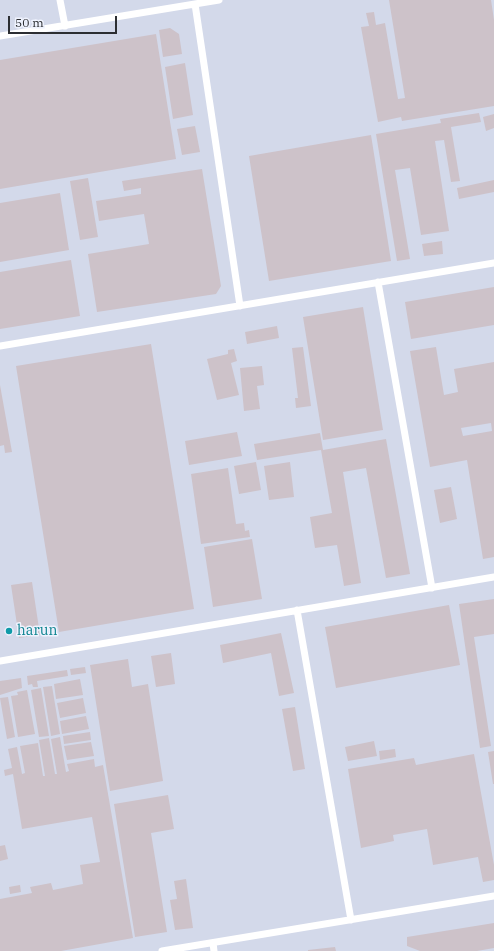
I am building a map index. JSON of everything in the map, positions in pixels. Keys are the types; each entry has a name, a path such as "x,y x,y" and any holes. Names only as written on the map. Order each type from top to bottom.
{"lane":[{"path":"60,0 65,26"},
{"path":"0,36 219,0"},
{"path":"195,4 240,306"},
{"path":"0,346 494,263"},
{"path":"378,282 432,588"},
{"path":"0,661 494,577"},
{"path":"297,610 351,920"},
{"path":"162,951 494,896"},
{"path":"213,942 214,951"}],"shaded area":[{"path":"0,0 494,0 494,951 0,951"}],"building":[{"path":"389,0 491,0 494,20 494,106 402,121 401,117 378,122 361,27 369,26 366,13 374,12 376,25 385,23 398,99 405,98"},
{"path":"170,28 179,34 182,54 163,57 159,30"},
{"path":"156,34 176,159 0,189 0,60"},
{"path":"185,63 193,115 173,119 165,67"},
{"path":"479,113 481,122 451,127 460,181 451,182 444,140 435,141 449,231 421,235 410,168 395,170 410,259 397,261 376,134 441,123 440,119"},
{"path":"494,114 494,128 486,131 483,117"},
{"path":"195,126 200,152 182,155 177,129"},
{"path":"371,135 391,261 269,281 249,156"},
{"path":"202,169 221,286 216,294 97,312 88,254 149,244 144,214 99,221 96,201 141,194 141,188 124,191 122,181"},
{"path":"88,178 98,237 80,240 70,181"},
{"path":"494,180 494,192 459,199 457,188"},
{"path":"60,193 69,250 0,262 0,203"},
{"path":"442,241 443,254 424,256 422,244"},
{"path":"71,260 80,316 0,329 0,272"},
{"path":"494,287 494,325 411,339 405,302"},
{"path":"363,307 383,430 323,440 303,317"},
{"path":"277,326 279,338 247,344 245,332"},
{"path":"151,344 194,609 59,632 16,366"},
{"path":"303,347 311,406 296,408 295,398 298,398 292,348"},
{"path":"436,347 444,395 458,392 454,369 494,362 494,557 483,559 467,460 430,467 410,351","holes":["491,423 492,431 463,436 461,428"]},
{"path":"234,349 237,361 231,363 239,395 217,400 207,359 228,354 228,350"},
{"path":"262,366 264,385 257,386 260,409 244,411 240,368"},
{"path":"0,385 12,452 5,453 4,445 0,446"},
{"path":"237,432 242,456 189,465 185,441"},
{"path":"320,433 323,450 386,439 410,574 386,578 366,468 343,472 361,583 344,586 337,545 315,548 310,517 332,513 321,450 257,460 254,444"},
{"path":"256,462 261,490 239,494 234,466"},
{"path":"290,462 294,497 269,500 264,466"},
{"path":"228,468 236,524 244,523 245,531 249,530 250,537 201,544 191,474"},
{"path":"451,487 457,519 440,523 434,490"},
{"path":"252,539 262,599 213,607 204,547"},
{"path":"32,582 40,635 19,638 11,585"},
{"path":"494,599 494,634 474,637 491,746 480,748 459,604"},
{"path":"449,605 460,665 336,688 325,627"},
{"path":"281,633 294,693 279,696 271,653 223,663 220,645"},
{"path":"171,653 175,684 156,687 151,656"},
{"path":"128,659 132,687 148,684 163,781 110,791 90,665"},
{"path":"85,667 86,673 71,675 70,669"},
{"path":"67,670 68,676 37,681 38,687 33,687 32,684 28,685 27,676"},
{"path":"21,678 22,688 0,695 0,681"},
{"path":"80,679 83,695 56,699 54,684"},
{"path":"52,686 60,734 51,736 43,687"},
{"path":"41,688 49,736 39,737 31,690"},
{"path":"27,690 35,734 18,737 11,696 18,695 17,692"},
{"path":"8,697 15,737 7,739 0,698"},
{"path":"83,698 86,713 60,718 57,703"},
{"path":"295,707 305,769 293,771 282,709"},
{"path":"86,716 89,729 62,734 60,721"},
{"path":"90,732 91,740 64,744 63,736"},
{"path":"60,737 66,772 69,771 67,764 94,759 95,767 103,765 133,938 61,951 0,951 0,899 32,893 30,887 51,883 53,890 83,884 80,865 100,862 92,817 22,829 13,774 5,776 4,770 12,768 8,749 17,747 22,774 25,773 20,746 38,743 43,776 45,776 39,740 49,738 55,774 57,774 51,739"},
{"path":"374,741 377,756 348,761 345,747"},
{"path":"91,742 94,756 67,760 64,746"},
{"path":"395,749 396,757 380,760 379,751"},
{"path":"494,751 494,784 493,784 488,752"},
{"path":"474,754 494,865 494,880 483,882 478,857 433,865 427,829 393,835 394,841 361,848 348,769 414,758 416,765"},
{"path":"168,795 174,829 151,833 167,932 135,937 114,804"},
{"path":"5,845 8,859 0,861 0,846"},
{"path":"186,879 193,928 175,930 170,900 177,899 174,881"},
{"path":"20,885 21,892 10,894 9,887"},
{"path":"494,923 494,948 477,951 420,951 407,946 407,937"},
{"path":"335,947 336,951 308,951 308,950"}],"place":[{"name":"harun","path":"9,631"}]}
